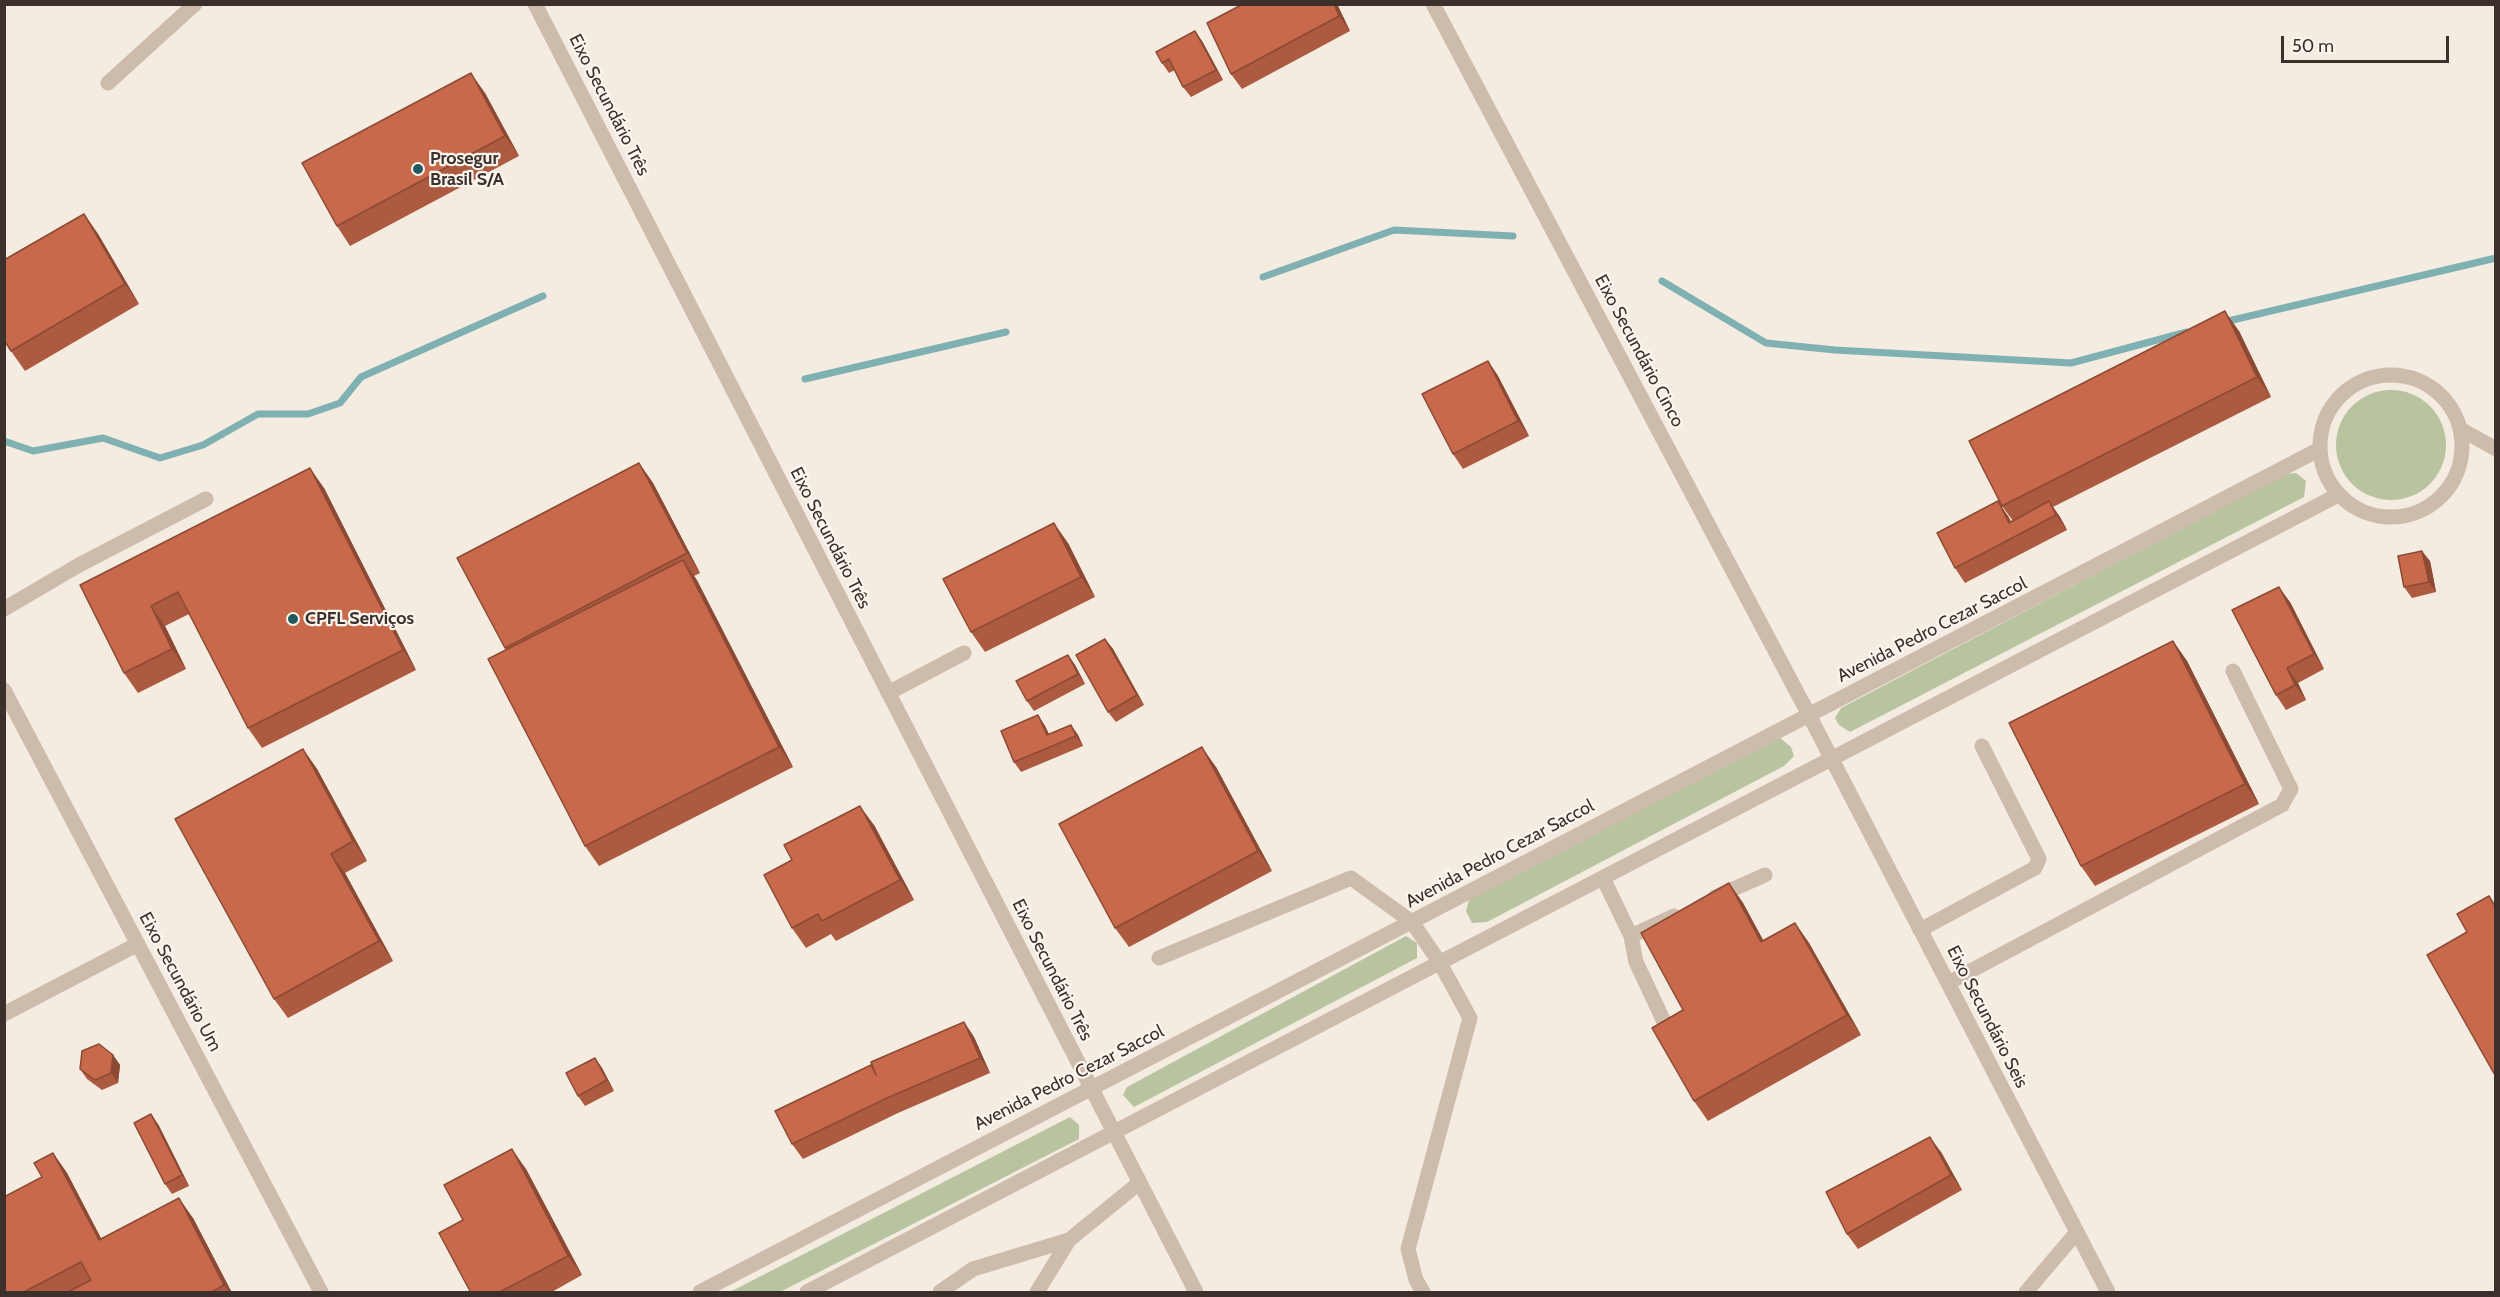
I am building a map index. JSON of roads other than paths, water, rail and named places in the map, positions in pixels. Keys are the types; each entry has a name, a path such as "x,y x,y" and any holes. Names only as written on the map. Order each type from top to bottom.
{"street":[{"path":"108,83 195,4"},
{"name":"Eixo Secundário Três","path":"535,4 1196,1293"},
{"name":"Eixo Secundário Cinco","path":"1434,4 1832,759"},
{"path":"2381,374 2416,378 2446,398 2462,430 2461,468 2456,476 2440,499 2407,517 2370,515 2338,495 2324,474 2318,450 2325,415 2348,387 2381,374"},
{"path":"2462,430 2496,449"},
{"name":"Avenida Pedro Cezar Saccol","path":"700,1293 2318,450"},
{"path":"807,1293 2338,495"},
{"path":"4,609 79,565 206,499"},
{"path":"888,693 964,653"},
{"path":"1948,983 2282,805 2291,789 2233,671"},
{"name":"Eixo Secundário Um","path":"4,690 321,1293"},
{"path":"1920,930 2035,868 2039,859 1982,746"},
{"name":"Eixo Secundário Seis","path":"1832,759 2108,1293"},
{"path":"1631,936 1765,875"},
{"path":"1158,958 1351,878 1412,922 1440,963 1470,1018 1408,1249 1416,1280 1423,1293"},
{"path":"1603,878 1631,936 1636,962 1667,1028"},
{"path":"4,1014 138,944"},
{"path":"1037,1293 1069,1240 1139,1183"},
{"path":"2026,1293 2077,1232"},
{"path":"940,1293 973,1269 1069,1240"}],"waterway":[{"path":"1263,277 1394,230 1513,236"},
{"path":"2224,322 2496,258"},
{"path":"1662,281 1766,343 1835,350 2071,363 2187,332"},
{"path":"4,441 33,451 103,438 160,458 203,445 258,414 308,414 340,403 361,377 543,296"},
{"path":"805,379 1006,332"}],"place":[{"name":"Prosegur Brasil S/A","path":"418,169"},
{"name":"CPFL Serviços","path":"293,619"}]}
